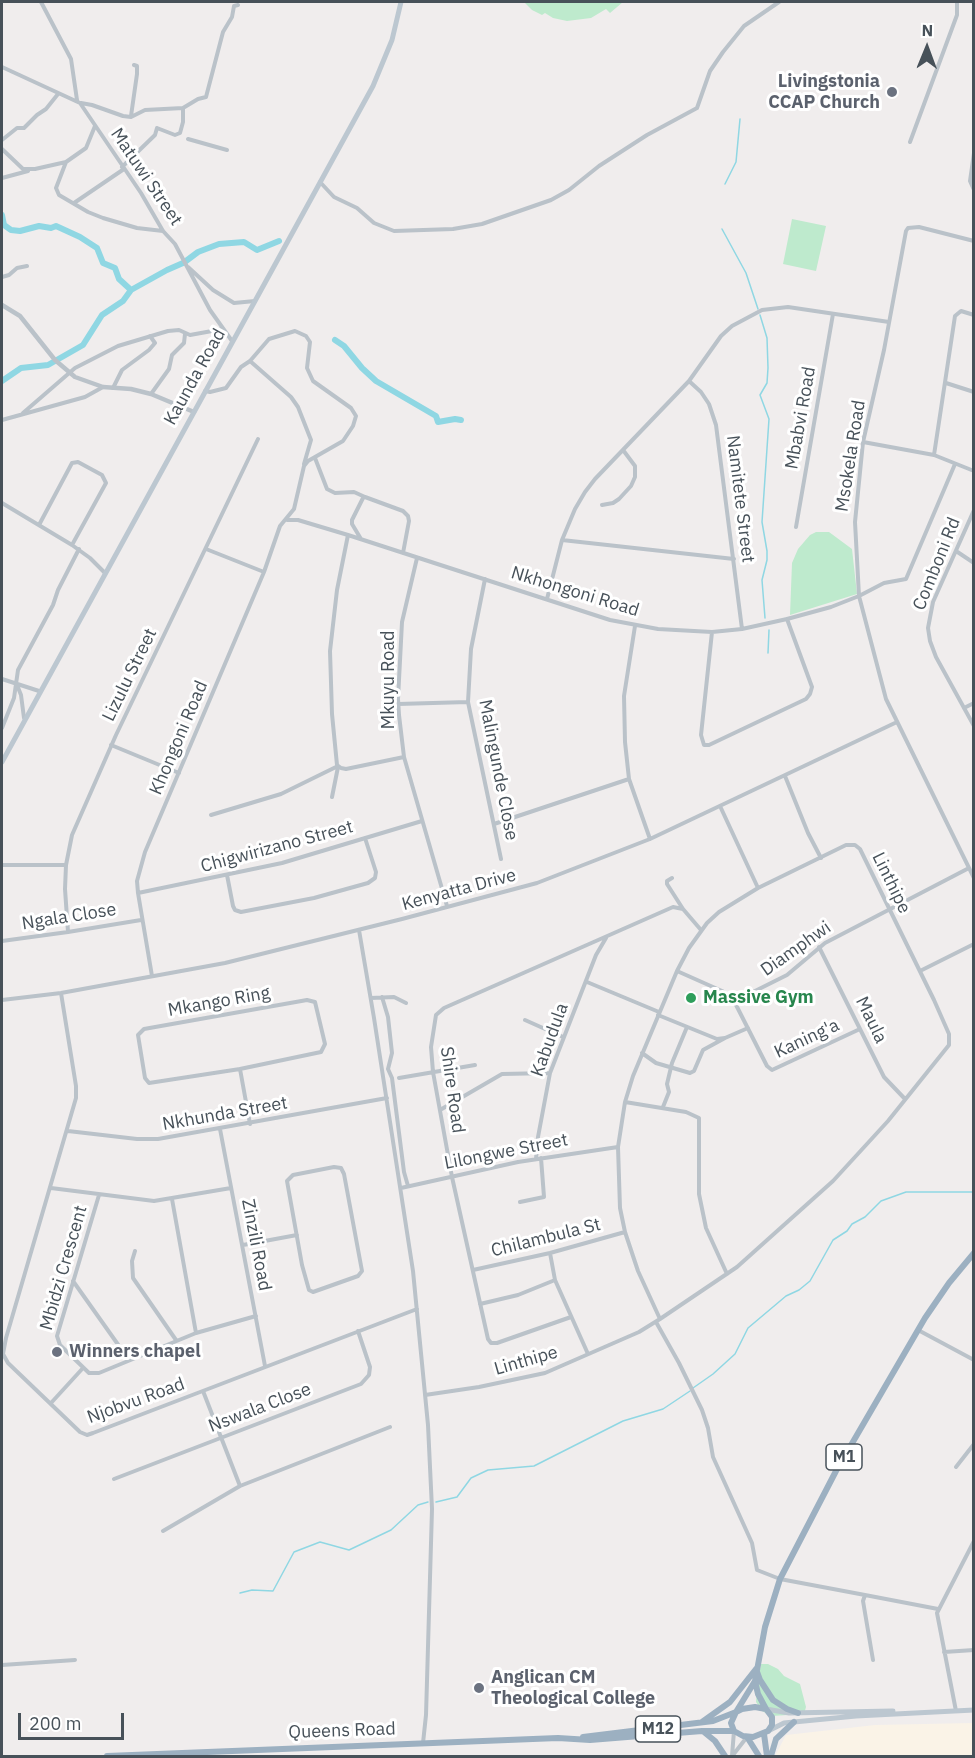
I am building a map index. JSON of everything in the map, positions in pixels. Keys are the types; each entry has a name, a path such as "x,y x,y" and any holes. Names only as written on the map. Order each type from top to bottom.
{"highway":[{"name":"M1","path":"766,1709 758,1694 755,1681 756,1669 770,1605 780,1580 836,1471 918,1330 943,1291 974,1253"},
{"path":"756,1669 773,1700 786,1709 798,1713"},
{"path":"699,1723 730,1702 756,1669"},
{"name":"M1","path":"736,1712 755,1681"},
{"name":"M12","path":"578,1738 712,1721 748,1707 766,1709"},
{"path":"766,1709 772,1720 766,1732 769,1756"},
{"path":"734,1731 731,1723 736,1712"},
{"path":"769,1756 776,1739 794,1722"},
{"path":"702,1731 715,1741 725,1756"},
{"name":"M12","path":"578,1738 590,1740 702,1731 734,1731 747,1737"},
{"path":"759,1756 747,1737 766,1732"},
{"name":"Queens Road","path":"107,1756 578,1738"}],"main road":[{"name":"Kaunda Road","path":"2,762 24,718 378,76 392,40 401,2"},
{"path":"766,1709 783,1713 928,1712"},
{"path":"766,1732 777,1726 794,1722 974,1710"}],"street":[{"path":"41,2 71,59 79,102"},
{"path":"320,183 334,196 357,208 374,223 394,231 453,229 482,224 551,200 569,190 599,166 646,135 697,108 710,71 723,52 746,24 778,2"},
{"path":"910,142 957,15 957,2"},
{"path":"2,67 58,94 123,116 131,117 145,110 183,108 206,97 223,32 232,17 234,6 238,5"},
{"path":"131,117 137,66 134,65"},
{"path":"2,140 17,128 24,128 46,109 58,94"},
{"name":"Matuwi Street","path":"79,102 141,193 163,231 175,244 200,291 232,341"},
{"path":"74,203 123,168 154,135 157,128 178,135 183,122 183,108"},
{"path":"2,177 66,162 86,148 95,125"},
{"path":"188,139 227,150"},
{"path":"2,149 20,167 35,169"},
{"path":"974,153 970,174 974,190"},
{"path":"66,162 56,191 59,195 88,212 111,220 137,228 163,231"},
{"name":"Msokela Road","path":"974,241 918,227 908,228 904,236 889,322 863,442 855,522 860,596 881,682 897,722 974,878"},
{"path":"2,277 8,276 17,268 27,266"},
{"path":"188,267 213,290 234,303 245,300 255,301"},
{"path":"2,305 20,316 55,360 69,373 103,387 131,389 151,394 194,412"},
{"path":"547,599 562,540 585,492 595,478 689,381 721,336 732,326 755,312 768,308 788,307 889,322"},
{"path":"934,455 955,316 964,311 974,315"},
{"name":"Mbabvi Road","path":"796,527 833,314"},
{"path":"23,413 75,368 118,346 176,330 185,334 223,329"},
{"path":"205,391 226,388 241,367 274,336 295,332 309,338 307,364 310,376 316,384 351,408 356,416 350,432 343,441 304,466"},
{"path":"151,394 170,369 174,352 184,343 185,334"},
{"path":"112,388 122,370 155,343 150,336"},
{"name":"Khongoni Road","path":"152,976 141,920 137,881 145,852 264,572 280,526 294,509 311,440 298,407 291,397 250,361"},
{"name":"Namitete Street","path":"689,381 701,392 715,417 742,629"},
{"path":"946,383 974,392"},
{"path":"2,420 84,398 103,387"},
{"name":"Lizulu Street","path":"68,933 65,889 66,865 72,835 111,745 258,439"},
{"path":"863,442 934,455 974,471"},
{"path":"602,505 619,499 631,486 635,477 635,466 622,450"},
{"path":"315,458 327,489 335,493 354,492 404,511 409,521 403,553"},
{"path":"39,525 72,463 78,462 102,475 106,483 72,544"},
{"name":"Nkhongoni Road","path":"286,520 298,520 348,535 635,626 712,632 742,629 831,607 860,596 880,584 906,579 955,464"},
{"path":"362,540 352,520 365,497"},
{"path":"2,503 72,544 105,573"},
{"name":"Comboni Rd","path":"974,510 929,615 929,634 936,657 974,726"},
{"path":"332,796 338,766 332,714 330,651 337,590 348,535"},
{"path":"562,540 734,559"},
{"path":"2,728 13,701 18,670 53,605 79,549"},
{"path":"206,549 264,572"},
{"path":"956,551 974,563"},
{"name":"Mkuyu Road","path":"417,558 402,622 398,704 405,757 447,906"},
{"name":"Malingunde Close","path":"485,579 472,642 468,702 501,859"},
{"path":"712,632 701,735 704,745 709,745 786,709 806,699 810,694 812,687 787,619"},
{"path":"635,626 624,696 625,742 629,779 650,839"},
{"path":"2,679 39,691"},
{"path":"17,684 22,699 24,718"},
{"path":"398,704 468,702"},
{"path":"964,708 974,703"},
{"name":"Kenyatta Drive","path":"2,999 61,993 225,963 537,883 650,839 897,722"},
{"path":"111,745 178,774"},
{"path":"211,815 281,794 338,766 346,769 405,757"},
{"path":"784,776 821,858"},
{"path":"494,824 629,779"},
{"path":"720,806 758,888"},
{"name":"Chigwirizano Street","path":"138,893 282,863 422,820"},
{"path":"227,875 233,906 240,912 336,892 368,883 375,878 375,870 365,838"},
{"name":"Linthipe","path":"425,1395 479,1387 545,1373 639,1332 658,1321 727,1274 781,1229 833,1181 905,1100 950,1042 949,1034 857,846 849,844 758,888 719,912 701,930 677,971 658,1014 625,1102 618,1147 620,1208 625,1232 658,1321"},
{"path":"2,865 66,865"},
{"name":"Diamphwi","path":"735,1001 781,979 819,947 969,868"},
{"path":"672,878 667,884 683,909 701,930"},
{"name":"Shire Road","path":"571,1317 530,1333 494,1343 488,1340 452,1177 433,1072 431,1057 435,1020 440,1011 670,908 677,906 683,909"},
{"name":"Ngala Close","path":"2,941 68,933 141,920"},
{"path":"359,930 401,1188 417,1309 425,1395 432,1509 426,1715 423,1743"},
{"name":"Kabudula","path":"520,1202 544,1197 538,1158 538,1137 550,1073 597,955 607,937"},
{"path":"920,971 974,944"},
{"name":"Maula","path":"819,947 887,1083 905,1100"},
{"path":"677,971 722,991 735,1001"},
{"path":"587,982 687,1027 717,1039 725,1038"},
{"name":"Njobvu Road","path":"61,993 76,1086 76,1101 3,1352 8,1363 80,1432 90,1434 417,1309"},
{"path":"382,997 388,1017 392,1053 388,1069 392,1078 404,1172 408,1186"},
{"path":"371,998 398,998 406,1003"},
{"name":"Mkango Ring","path":"307,1000 315,1002 325,1044 321,1052 240,1069 149,1083 145,1078 138,1034 144,1029 307,1000"},
{"name":"Kaning'a","path":"735,1001 767,1066 772,1070 860,1029"},
{"path":"525,1020 563,1037"},
{"path":"663,1107 669,1092 667,1084 671,1068 687,1027"},
{"path":"642,1053 656,1063 692,1073 703,1050 748,1028"},
{"path":"399,1078 475,1065"},
{"path":"240,1069 250,1124"},
{"path":"440,1110 502,1074 550,1073"},
{"name":"Nkhunda Street","path":"68,1131 147,1140 250,1124 387,1098"},
{"path":"625,1102 663,1107 686,1112 699,1118 699,1194 706,1228 727,1274"},
{"name":"Zinzili Road","path":"220,1129 265,1366"},
{"name":"Lilongwe Street","path":"401,1188 538,1158 618,1147"},
{"path":"334,1167 340,1168 344,1174 361,1273 318,1292 310,1291 297,1235 288,1179 293,1175 334,1167"},
{"path":"51,1188 154,1201 231,1188"},
{"name":"Mbidzi Crescent","path":"83,1368 60,1345 57,1338 99,1195"},
{"path":"172,1199 196,1333"},
{"name":"Chilambula St","path":"473,1270 550,1253 625,1232"},
{"path":"243,1245 297,1235"},
{"path":"135,1251 132,1261 133,1278 176,1340"},
{"path":"550,1253 555,1280 588,1354"},
{"path":"480,1304 518,1295 555,1280"},
{"path":"74,1281 129,1360"},
{"path":"50,1403 83,1368 89,1373 97,1374 176,1340 256,1316"},
{"path":"658,1321 702,1410 713,1457 752,1543 757,1570 780,1580 938,1609"},
{"path":"918,1330 974,1360"},
{"name":"Nswala Close","path":"114,1479 364,1381 369,1375 369,1363 358,1331"},
{"path":"203,1391 240,1486"},
{"path":"163,1531 240,1486 390,1427"},
{"path":"956,1467 974,1444"},
{"path":"956,1711 937,1613 974,1541"},
{"path":"864,1597 873,1660"},
{"path":"944,1652 974,1650"},
{"path":"2,1665 75,1660"},
{"path":"732,1756 734,1731"},
{"path":"732,1756 747,1737"}],"shaded area":[{"path":"973,1723 973,1756 775,1756 786,1735 875,1725"}],"green space":[{"path":"524,2 623,2 610,13 606,9 591,18 567,21 553,18 545,13 542,15 532,10"},
{"path":"792,219 826,226 816,271 783,264"},
{"path":"816,532 829,532 852,549 857,594 790,615 792,563 798,549 810,535"},
{"path":"761,1664 768,1664 778,1669 784,1676 800,1684 806,1707 804,1714 771,1716 762,1711 756,1702"}],"waterway":[{"path":"725,184 736,162 740,119"},
{"path":"2,215 4,225 11,230 56,226 80,237 97,248 103,263 115,268 119,279 131,290"},
{"path":"722,229 746,273 758,309"},
{"path":"186,261 198,252 219,244 244,242 257,250 279,241"},
{"path":"2,381 21,368 48,365 83,345 102,315 123,301 131,290 183,263"},
{"path":"760,315 767,338 768,368 767,383 760,395 769,419 762,522 767,551 762,580 765,618"},
{"path":"335,340 344,346 376,381 436,416 438,422 461,420"},
{"path":"768,653 769,630"},
{"path":"693,1388 735,1354 748,1328 786,1296 799,1290 810,1281 833,1240 847,1231 852,1224 865,1217 881,1201 906,1192 974,1192"},
{"path":"436,1502 457,1497 471,1478 488,1470 534,1466 623,1421 663,1409 690,1391"},
{"path":"240,1593 252,1590 273,1591 294,1552 320,1542 349,1550 391,1530 418,1505 428,1502"}],"place":[{"name":"Livingstonia CCAP Church","path":"892,92"},
{"name":"Massive Gym","path":"691,998"},
{"name":"Winners chapel","path":"57,1352"},
{"name":"Anglican CM Theological College","path":"479,1688"}]}
